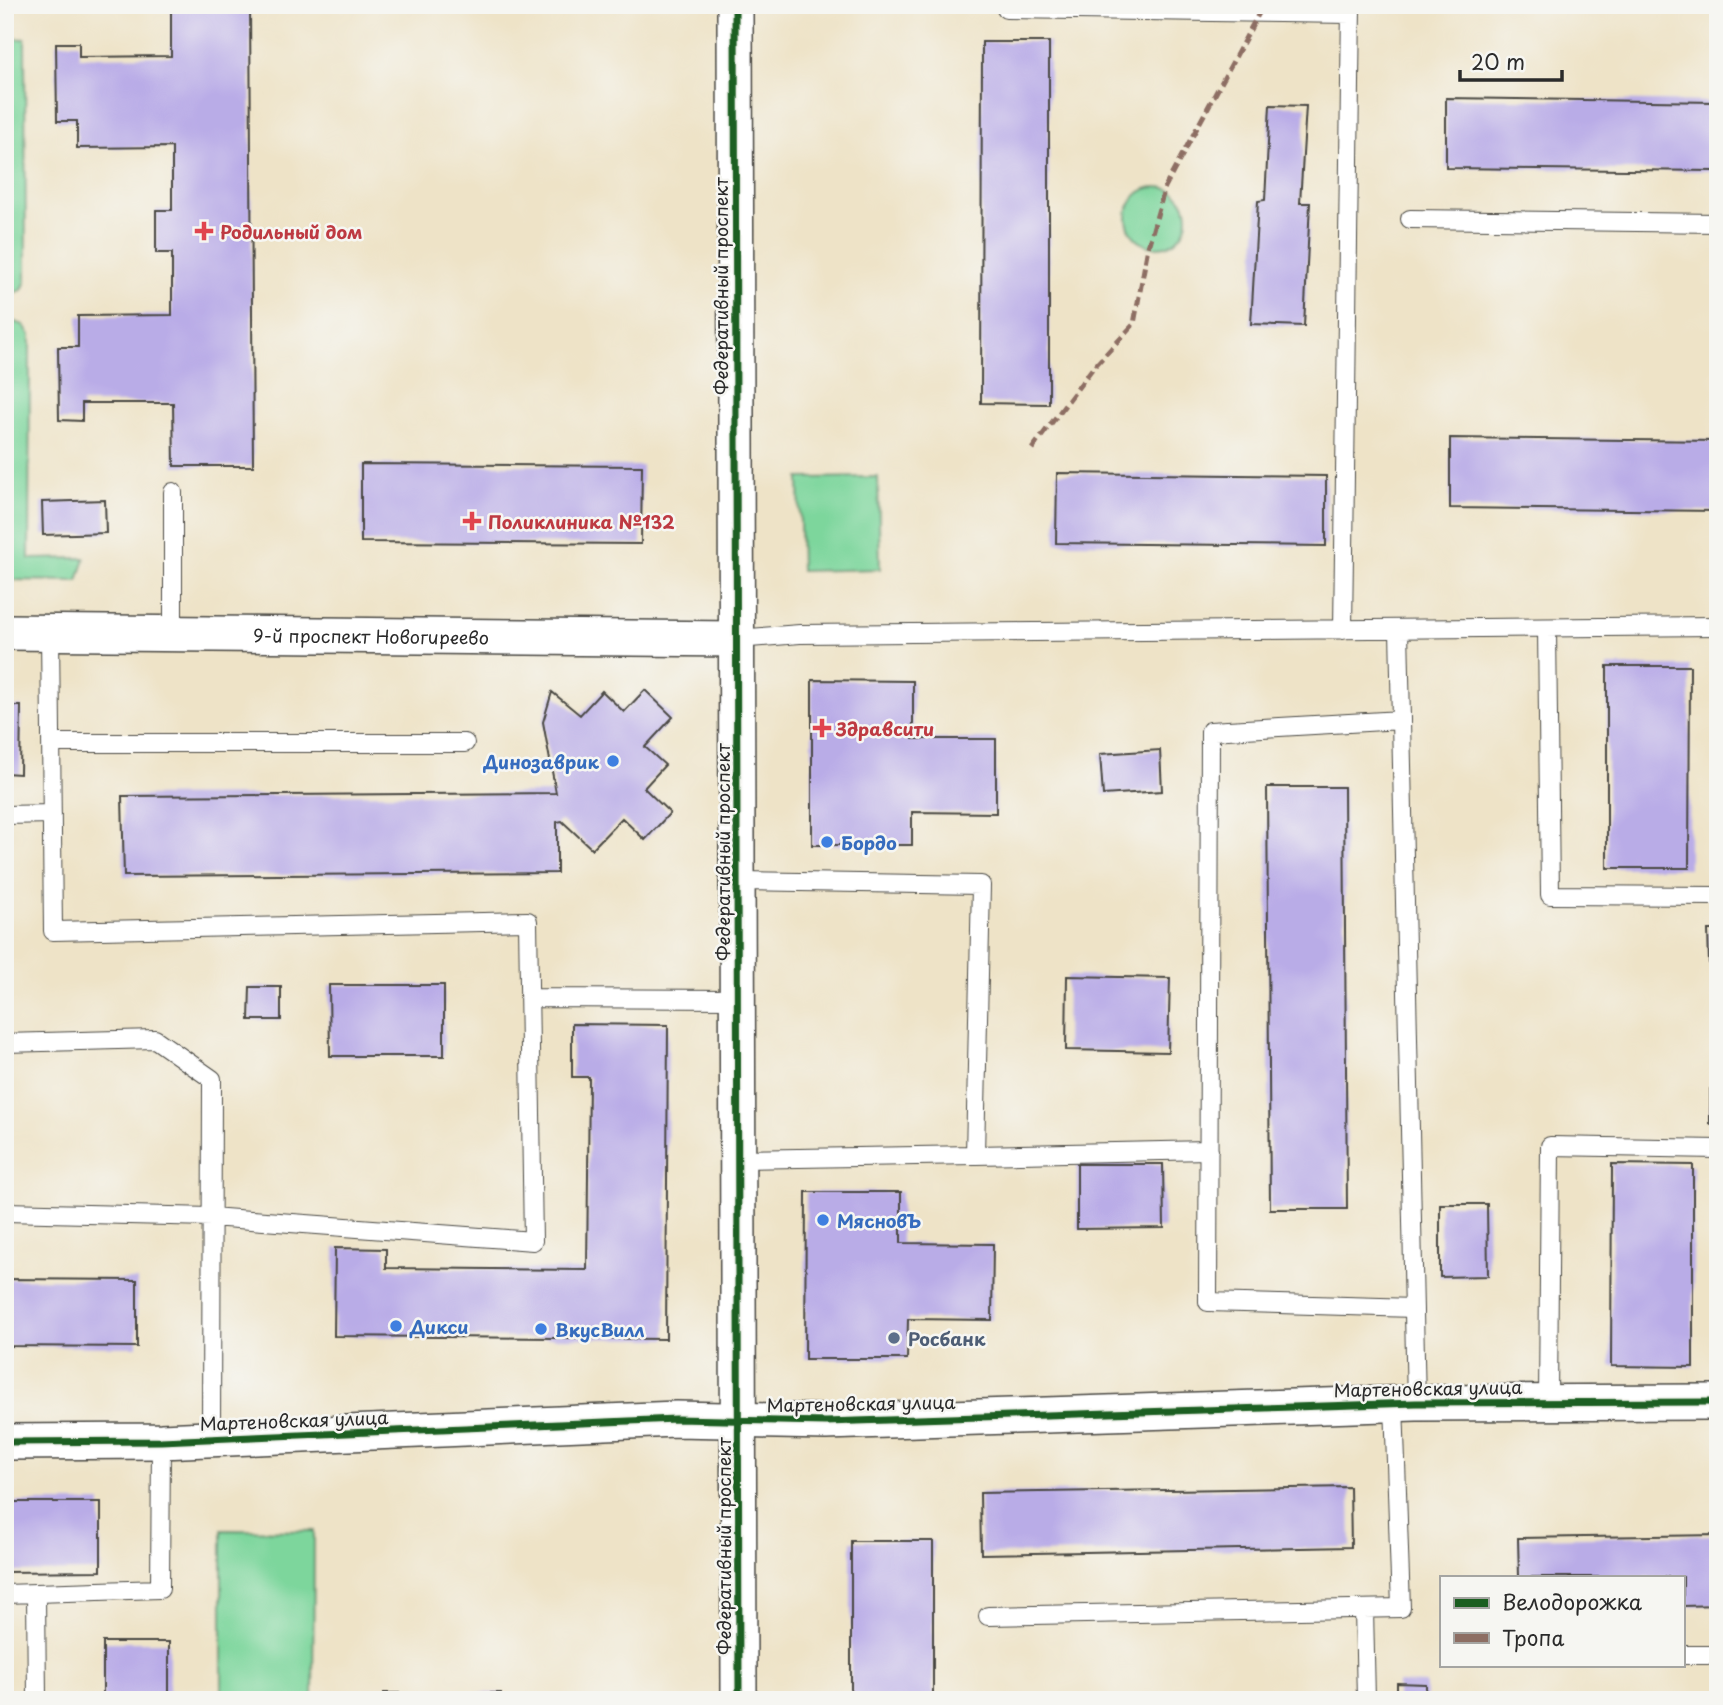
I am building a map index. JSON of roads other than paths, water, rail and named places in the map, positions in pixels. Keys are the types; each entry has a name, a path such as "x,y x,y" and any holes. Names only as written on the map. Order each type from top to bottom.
{"street":[{"name":"Федеративный проспект","path":"735,5 739,1700"},
{"name":"9-й проспект Новогиреево","path":"5,632 737,639"},
{"name":"Мартеновская улица","path":"5,1442 161,1441 676,1419 826,1422 1405,1403 1718,1402"}],"lane":[{"path":"1006,5 1006,9 1351,10 1343,630"},
{"path":"1410,219 1718,223"},
{"path":"173,492 173,634"},
{"path":"737,639 800,635 1718,626"},
{"path":"1547,628 1550,895 1718,897"},
{"path":"988,1616 1401,1608 1405,1403 1413,1308 1399,629"},
{"path":"5,1212 211,1217 533,1241 528,921 53,931 50,632"},
{"path":"1401,720 1210,732 1208,1301 1413,1308"},
{"path":"51,743 465,743"},
{"path":"5,816 52,814"},
{"path":"738,881 981,885 975,1155"},
{"path":"530,998 737,999"},
{"path":"5,1043 155,1039 212,1079 211,1439"},
{"path":"1548,1402 1550,1146 1718,1149"},
{"path":"737,1159 1209,1150"},
{"path":"5,1594 160,1589 161,1441"},
{"path":"36,1593 37,1700"},
{"path":"1364,1609 1366,1700"},
{"path":"1684,1655 1718,1655"}],"place":[{"name":"Родильный дом","path":"204,231"},
{"name":"Поликлиника №132","path":"472,521"},
{"name":"Здравсити","path":"822,728"},
{"name":"Динозаврик","path":"613,761"},
{"name":"Бордо","path":"827,842"},
{"name":"МясновЪ","path":"823,1220"},
{"name":"Дикси","path":"396,1326"},
{"name":"ВкусВилл","path":"541,1329"},
{"name":"Росбанк","path":"894,1338"}]}
